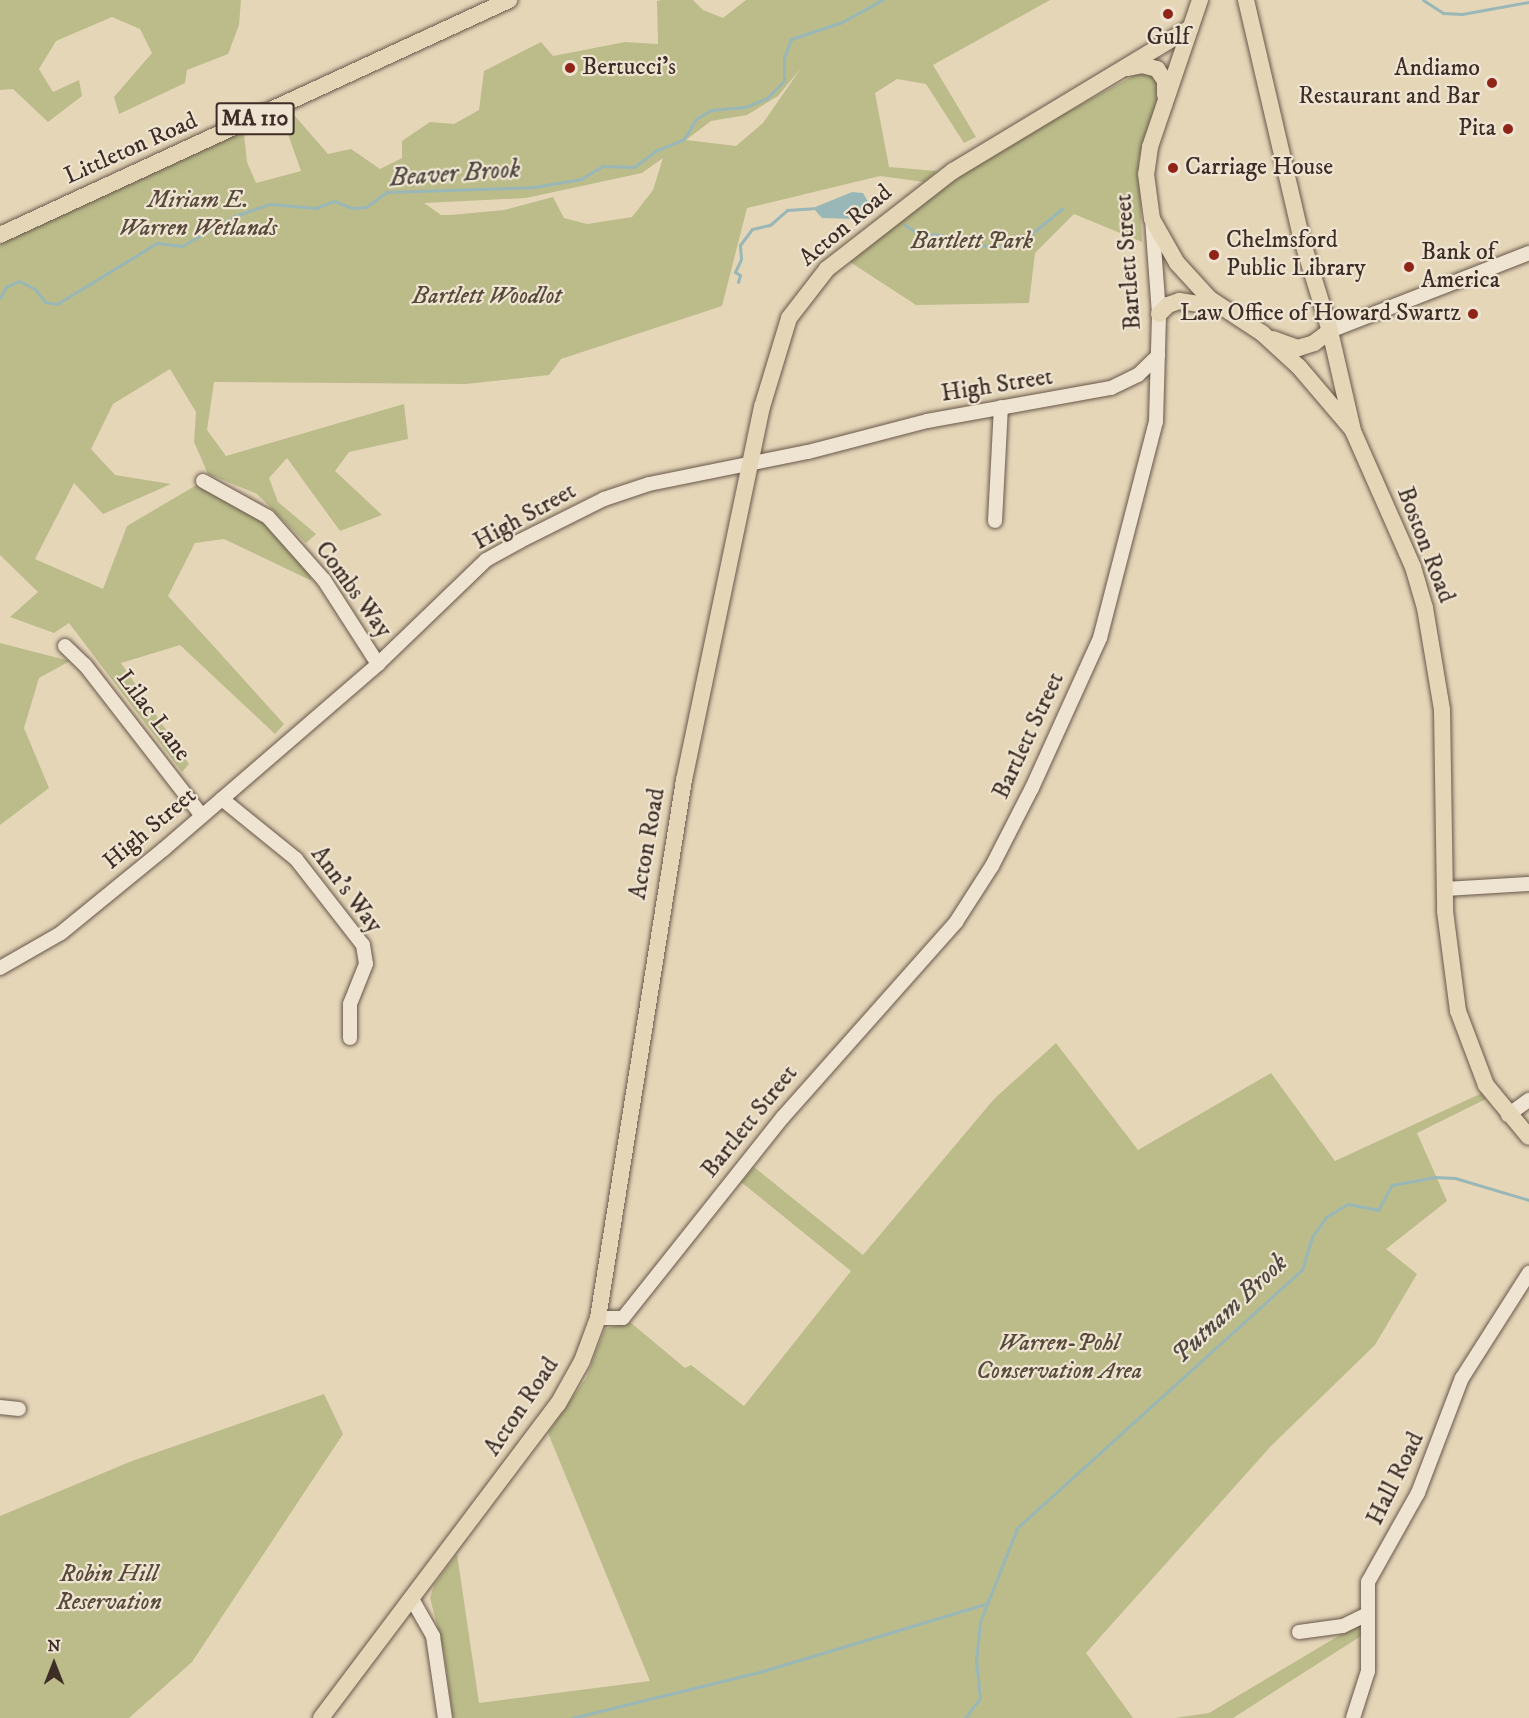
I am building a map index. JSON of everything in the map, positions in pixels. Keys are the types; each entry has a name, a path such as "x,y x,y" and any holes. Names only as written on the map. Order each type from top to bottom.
{"main road":[{"name":"Littleton Road","path":"0,235 509,0"},
{"name":"Bartlett Street","path":"1152,219 1146,174 1165,98 1200,0"},
{"name":"Boston Road","path":"1246,0 1318,298 1330,331 1353,431 1413,567 1425,608 1442,710 1444,889 1449,962 1458,1011 1481,1075 1508,1115 1529,1137"},
{"name":"Acton Road","path":"321,1718 558,1404 582,1361 598,1318 684,780 775,352 789,318 827,269 953,171 1190,28"},
{"name":"Acton Road","path":"1125,69 1143,65 1157,69 1165,81 1165,98"},
{"path":"1152,219 1177,263 1222,308 1288,346 1306,347 1330,331"},
{"path":"1306,347 1319,324 1318,298"},
{"path":"1159,314 1168,305 1179,301 1222,308"},
{"path":"1262,333 1299,367 1353,431"}],"street":[{"name":"Bartlett Street","path":"598,1318 623,1318 783,1117 956,922 992,866 1074,703 1100,638 1156,422 1159,314 1152,219"},
{"path":"1330,331 1529,253"},
{"name":"High Street","path":"0,968 61,933 202,816 378,664 486,560 520,541 604,499 649,484 1001,407 1111,388 1138,375 1158,357"},
{"path":"995,521 1001,407"},
{"name":"Combs Way","path":"203,481 268,517 324,580 378,664"},
{"name":"Lilac Lane","path":"65,646 85,664 202,816"},
{"name":"Ann's Way","path":"222,799 296,859 363,945 366,964 350,1004 350,1038"},
{"path":"1444,889 1529,884"},
{"path":"1508,1115 1529,1100"},
{"name":"Hall Road","path":"1353,1718 1367,1681 1366,1616 1369,1580 1418,1493 1462,1378 1529,1273"},
{"path":"0,1407 19,1409"},
{"path":"412,1599 433,1636 445,1718"},
{"path":"1299,1632 1343,1626 1366,1616"}],"green space":[{"path":"0,0 241,0 239,25 228,54 187,70 185,83 119,114 114,97 152,53 140,29 112,17 56,41 39,69 53,92 79,80 82,96 48,122 13,89 0,90"},
{"path":"693,0 703,10 723,18 746,0 1050,0 933,65 976,137 964,143 926,84 897,79 875,93 889,167 937,171 924,182 880,176 747,208 722,306 561,359 549,375 466,384 214,382 207,430 226,456 404,404 408,439 349,452 335,471 382,515 340,531 287,458 269,478 278,502 316,534 306,543 257,494 208,474 194,442 196,412 170,369 113,404 91,449 115,475 171,484 103,514 74,483 35,559 103,589 127,526 200,483 236,496 299,553 312,581 224,539 195,543 168,596 284,724 275,734 180,645 121,663 189,764 182,772 69,623 54,633 10,617 38,592 0,555 0,235 233,129 237,137 244,134 247,162 256,183 301,171 283,120 295,116 328,154 351,149 380,169 402,158 402,141 430,122 454,124 479,110 484,71 541,42 553,56 625,42 658,44 657,1","holes":["801,68 763,123 736,146 686,140 711,121 747,115 778,96","663,158 653,190 632,217 587,224 564,218 553,197 504,210 451,215 441,215 424,203 526,198 642,173"]},
{"name":"Bartlett Park","path":"1144,70 1159,79 1159,94 1139,161 1142,242 1074,214 1035,253 1029,303 916,305 850,262 941,189 1013,142"},
{"path":"0,643 70,661 39,678 24,728 49,788 0,825"},
{"name":"Warren-Pohl Conservation Area","path":"1056,1043 1138,1150 1271,1073 1335,1161 1482,1093 1486,1099 1417,1133 1447,1201 1386,1249 1417,1274 1375,1345 1271,1446 1086,1653 1133,1718 453,1718 444,1652 430,1598 434,1585 457,1554 479,1703 650,1681 548,1433 586,1378 605,1329 630,1322 685,1368 691,1365 744,1406 851,1271 741,1182 754,1167 863,1255 994,1099"},
{"name":"Robin Hill Reservation","path":"324,1394 343,1434 192,1662 129,1718 0,1718 0,1516 132,1461"},
{"path":"1360,1623 1361,1636 1233,1718 1175,1718 1209,1713"}],"water":[{"path":"852,192 863,193 870,205 868,211 853,219 822,218 813,208"}],"waterway":[{"name":"Beaver Brook","path":"0,298 6,287 19,281 35,289 45,302 57,304 157,243 182,246 235,216 270,204 316,208 334,201 352,208 366,207 387,192 534,187 581,179 603,166 634,167 655,151 684,139 696,119 711,110 745,107 767,98 784,81 784,58 791,39 842,22 882,0"},
{"name":"Beaver Brook","path":"1423,0 1443,13 1462,14 1529,2"},
{"path":"738,282 740,275 735,272 741,259 740,245 752,229 770,225 787,210 813,208"},
{"path":"905,225 917,233 941,235 951,240 970,238 979,245 997,247 1031,234 1063,208"},
{"name":"Putnam Brook","path":"965,1718 980,1698 976,1662 980,1622 1017,1528 1302,1270 1312,1237 1326,1217 1348,1204 1378,1210 1392,1185 1435,1177 1455,1178 1529,1200"},
{"path":"572,1718 763,1671 985,1604"}],"place":[{"name":"Gulf","path":"1168,14"},
{"name":"Bertucci's","path":"570,68"},
{"name":"Andiamo Restaurant and Bar","path":"1492,83"},
{"name":"Pita","path":"1508,129"},
{"name":"Carriage House","path":"1173,168"},
{"name":"Chelmsford Public Library","path":"1214,255"},
{"name":"Bank of America","path":"1409,267"},
{"name":"Law Office of Howard Swartz","path":"1473,314"}],"park label":[{"name":"Miriam E. Warren Wetlands","path":"198,215"},
{"name":"Bartlett Woodlot","path":"487,297"}]}
